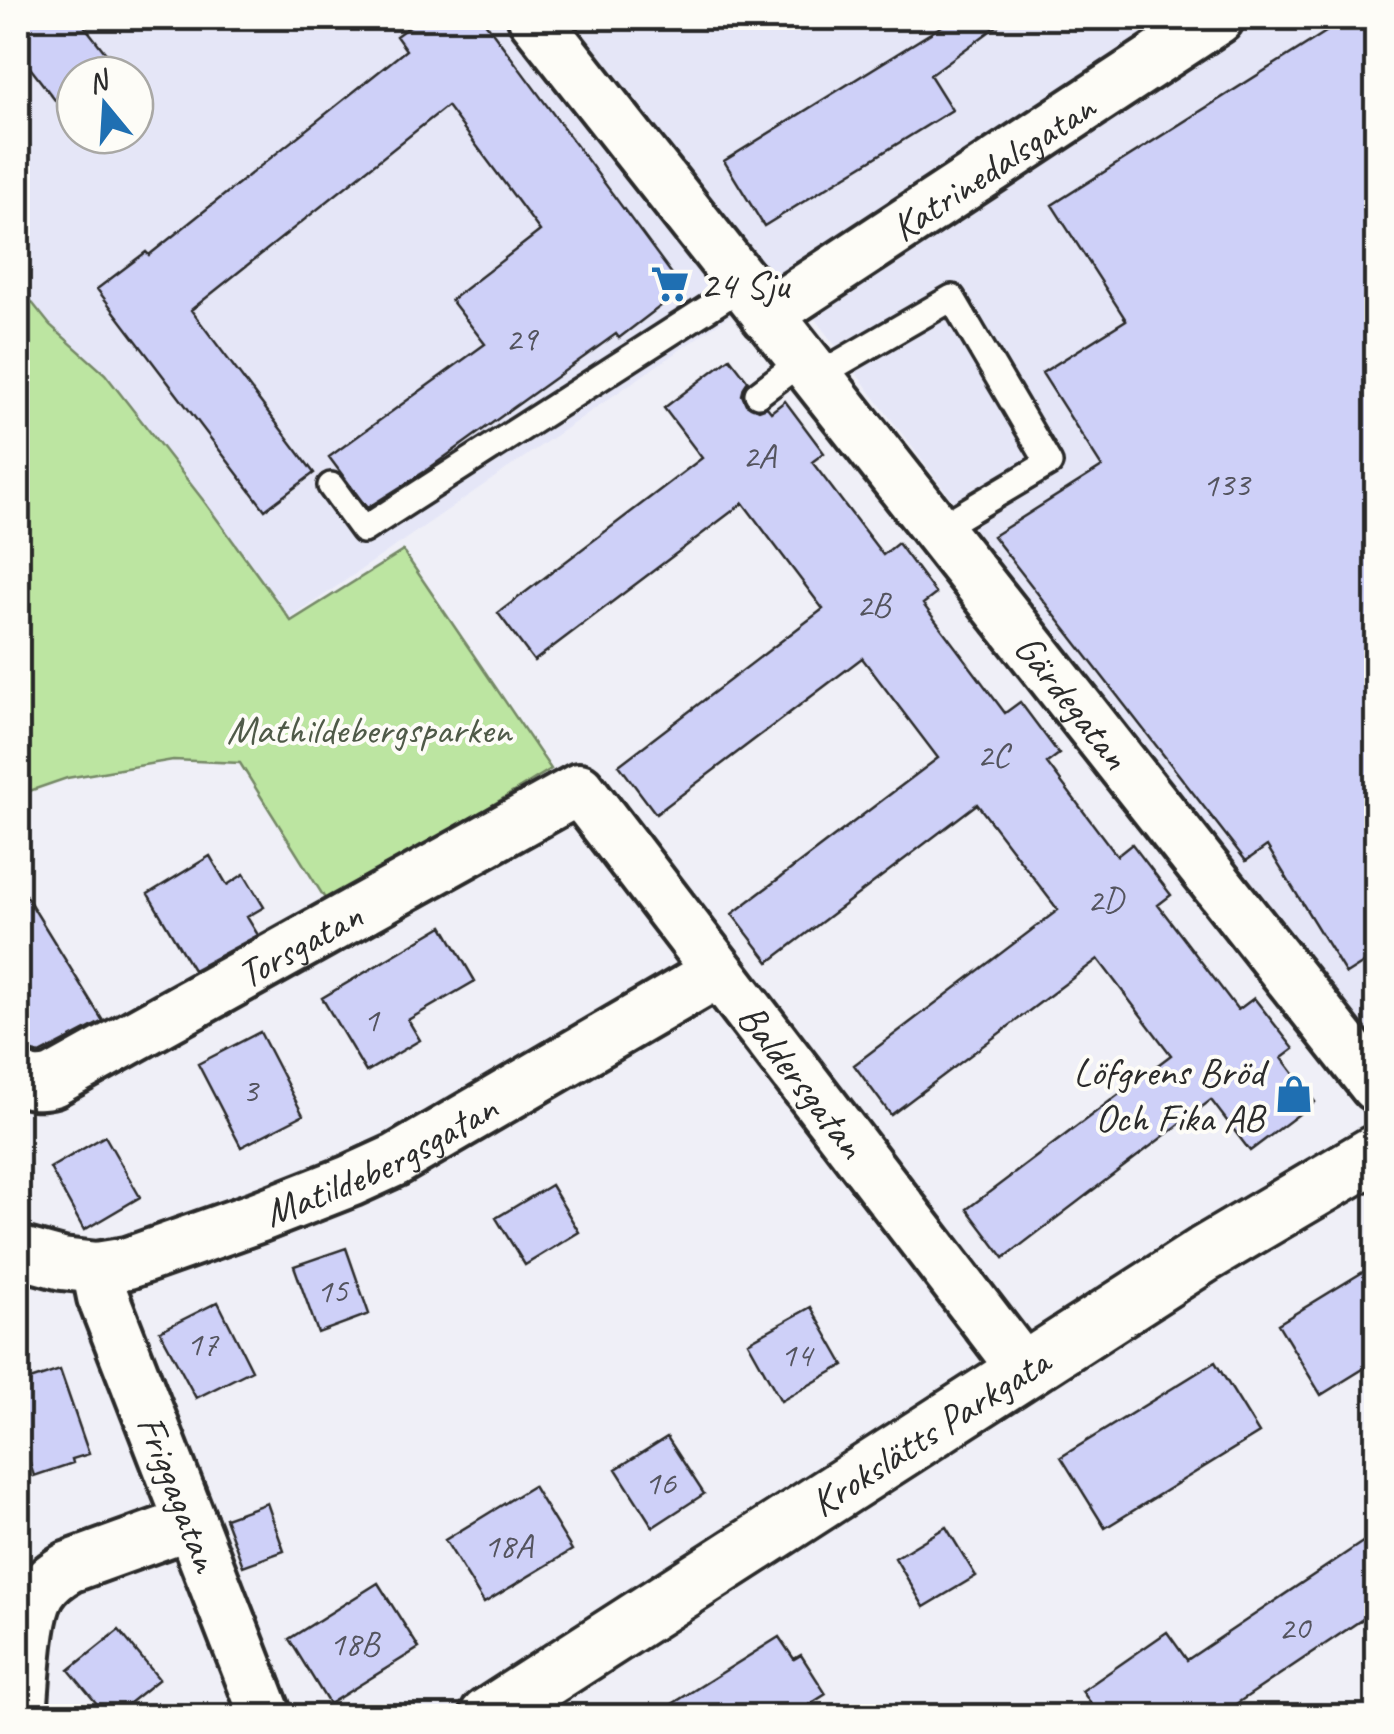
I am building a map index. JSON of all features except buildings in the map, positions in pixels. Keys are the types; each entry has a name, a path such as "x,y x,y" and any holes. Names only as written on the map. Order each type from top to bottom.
{"street":[{"name":"Gärdegatan","path":"534,18 1376,1086"},
{"name":"Katrinedalsgatan","path":"756,300 1218,18"},
{"name":"Baldersgatan","path":"579,789 1024,1370"},
{"name":"Torsgatan","path":"18,1077 40,1084 53,1080 579,789"},
{"name":"Matildebergsgatan","path":"18,1252 62,1264 97,1268 128,1263 350,1181 396,1160 718,972"},
{"name":"Krokslätts Parkgata","path":"488,1716 1205,1254 1376,1153"},
{"name":"Friggagatan","path":"97,1268 103,1296 266,1716"},
{"path":"20,1716 32,1612 52,1577 68,1567 192,1523"}],"lane":[{"path":"758,394 952,298 1048,463 938,529"},
{"path":"331,486 362,530 584,388 756,300"},
{"path":"570,366 584,388"}],"shaded area":[{"path":"18,18 1376,18 1376,1042 1233,870 796,294 736,311 291,618 105,374 50,325 18,285"}],"green space":[{"name":"Mathildebergsparken","path":"18,285 50,325 105,374 291,621 403,551 551,769 329,905 240,763 173,760 67,778 18,795"}],"place":[{"name":"24 Sju","path":"670,284"},
{"name":"Löfgrens Bröd Och Fika AB","path":"1294,1094"}]}
